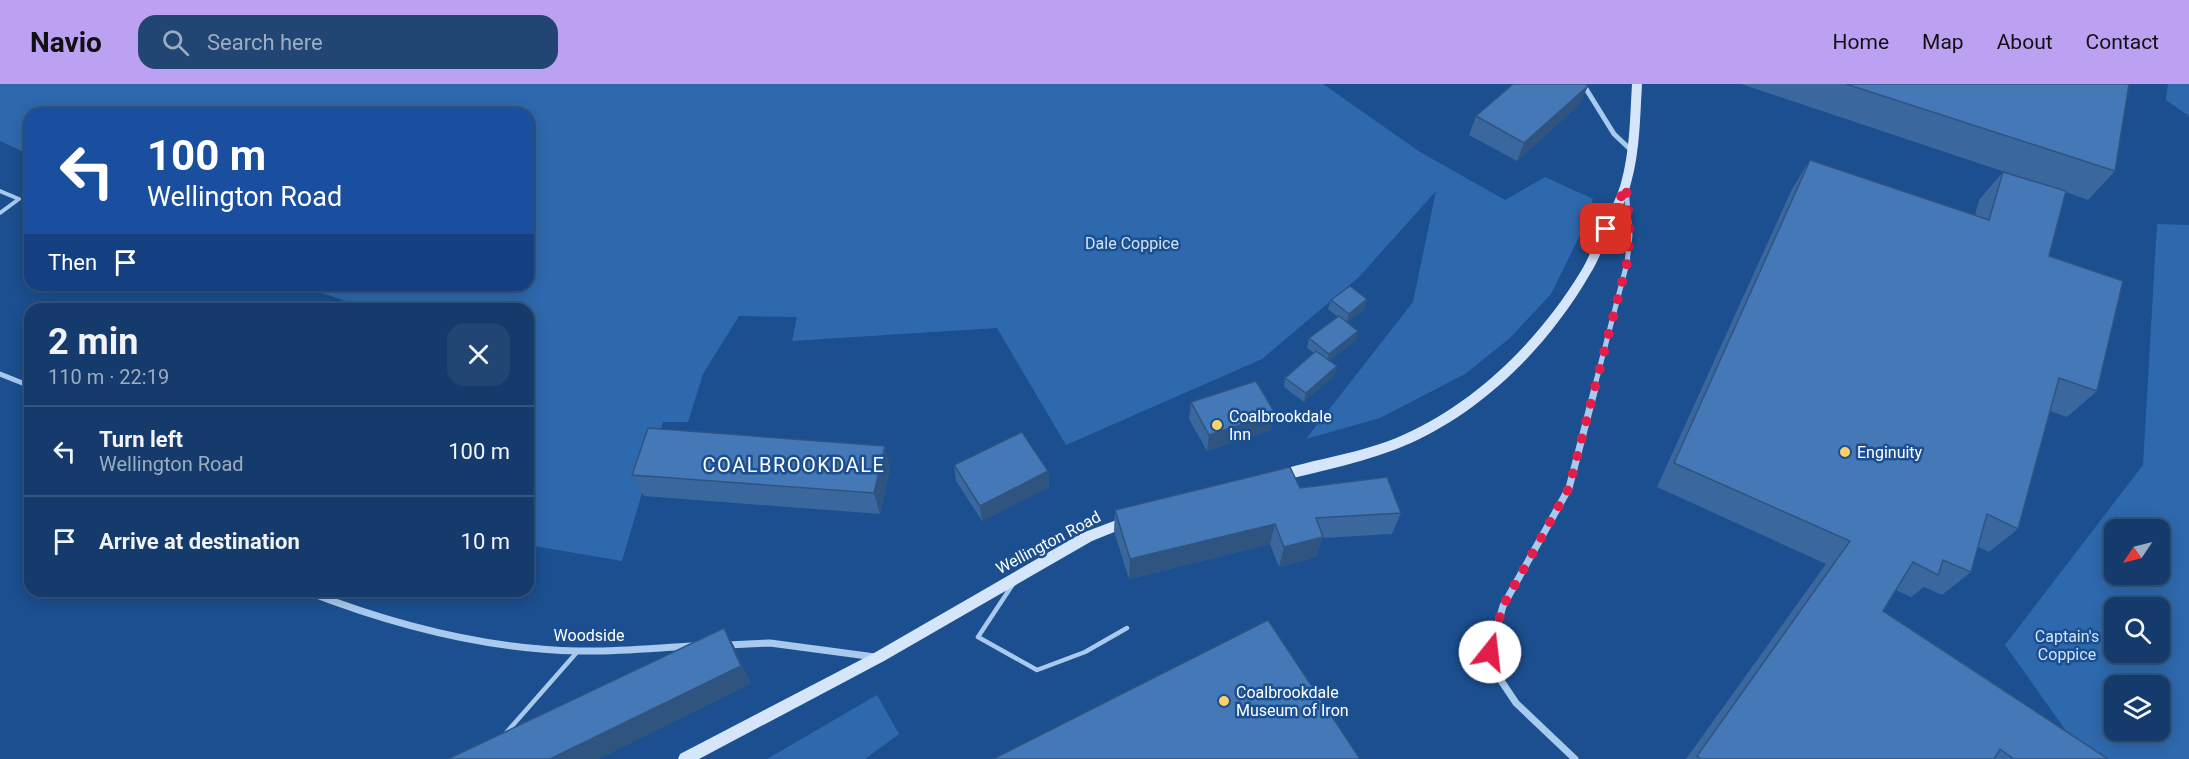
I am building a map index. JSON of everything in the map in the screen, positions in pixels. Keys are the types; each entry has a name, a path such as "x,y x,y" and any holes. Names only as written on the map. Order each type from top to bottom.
{"street":[{"path":"1583,84 1614,134 1633,152"},
{"path":"1265,480 1362,456 1407,438 1449,417 1486,390 1517,360 1555,317 1586,273 1626,186 1633,152 1637,84"},
{"path":"1575,759 1516,703 1494,670 1490,652 1503,606 1569,488 1627,263 1630,235 1626,186"},
{"path":"0,374 24,384"},
{"name":"Wellington Road","path":"685,759 879,657 1087,537 1140,515"},
{"name":"Woodside","path":"321,597 357,611 465,640 578,651 698,645"},
{"path":"722,645 770,643 879,657"}],"lane":[{"path":"0,191 19,199 0,213"},
{"path":"1019,575 978,637 1037,670 1085,652 1127,628"},
{"path":"499,741 578,651"}],"green space":[{"name":"Dale Coppice","path":"0,84 1323,84 1420,152 1505,200 1545,177 1593,199 1583,229 1551,294 1510,338 1465,374 1380,418 1306,439 1413,302 1436,191 1359,277 1262,359 1066,445 997,328 792,341 797,317 739,316 703,374 688,422 663,422 622,561 534,546 534,303 352,303 316,291 534,291 534,108 24,108 24,152 0,141"},
{"path":"2168,84 2189,84 2189,116 2166,100"},
{"name":"Captain's Coppice","path":"2157,224 2189,225 2189,759 2094,759 2069,735 2005,645 2143,465"},
{"path":"877,695 899,734 865,759 767,759"}],"building":[{"path":"1513,84 1585,84 1588,86 1524,143 1476,116"},
{"path":"1846,84 2129,84 2115,171"},
{"name":"Enginuity","path":"1810,160 1989,220 2003,172 2066,191 2049,256 2123,281 2097,391 2059,378 2018,529 1987,514 1971,572 1943,560 1938,575 1913,562 1883,611 2108,759 2014,759 2000,749 1994,759 1701,759 1697,756 1850,541 1674,463"},
{"path":"1350,286 1367,299 1349,314 1331,300"},
{"path":"1339,316 1358,331 1329,354 1309,338"},
{"path":"1316,351 1337,366 1306,393 1285,378"},
{"path":"1256,381 1275,413 1209,435 1191,402"},
{"path":"648,428 885,446 874,493 632,475"},
{"path":"1022,432 1048,471 980,506 954,465"},
{"path":"1290,467 1300,488 1387,477 1401,513 1316,518 1323,537 1284,547 1275,524 1130,559 1115,510"},
{"name":"Coalbrookdale Museum of Iron","path":"1268,620 1360,759 993,759"},
{"path":"724,628 741,666 550,759 448,759"}],"place":[{"name":"Coalbrookdale Inn","path":"1217,425"},
{"name":"Enginuity","path":"1845,452"},
{"name":"Coalbrookdale Museum of Iron","path":"1224,701"}],"district":[{"name":"COALBROOKDALE","path":"794,465"}],"route":[{"path":"1490,652 1503,606 1569,488 1627,263 1630,235 1626,186 1606,229"}]}
